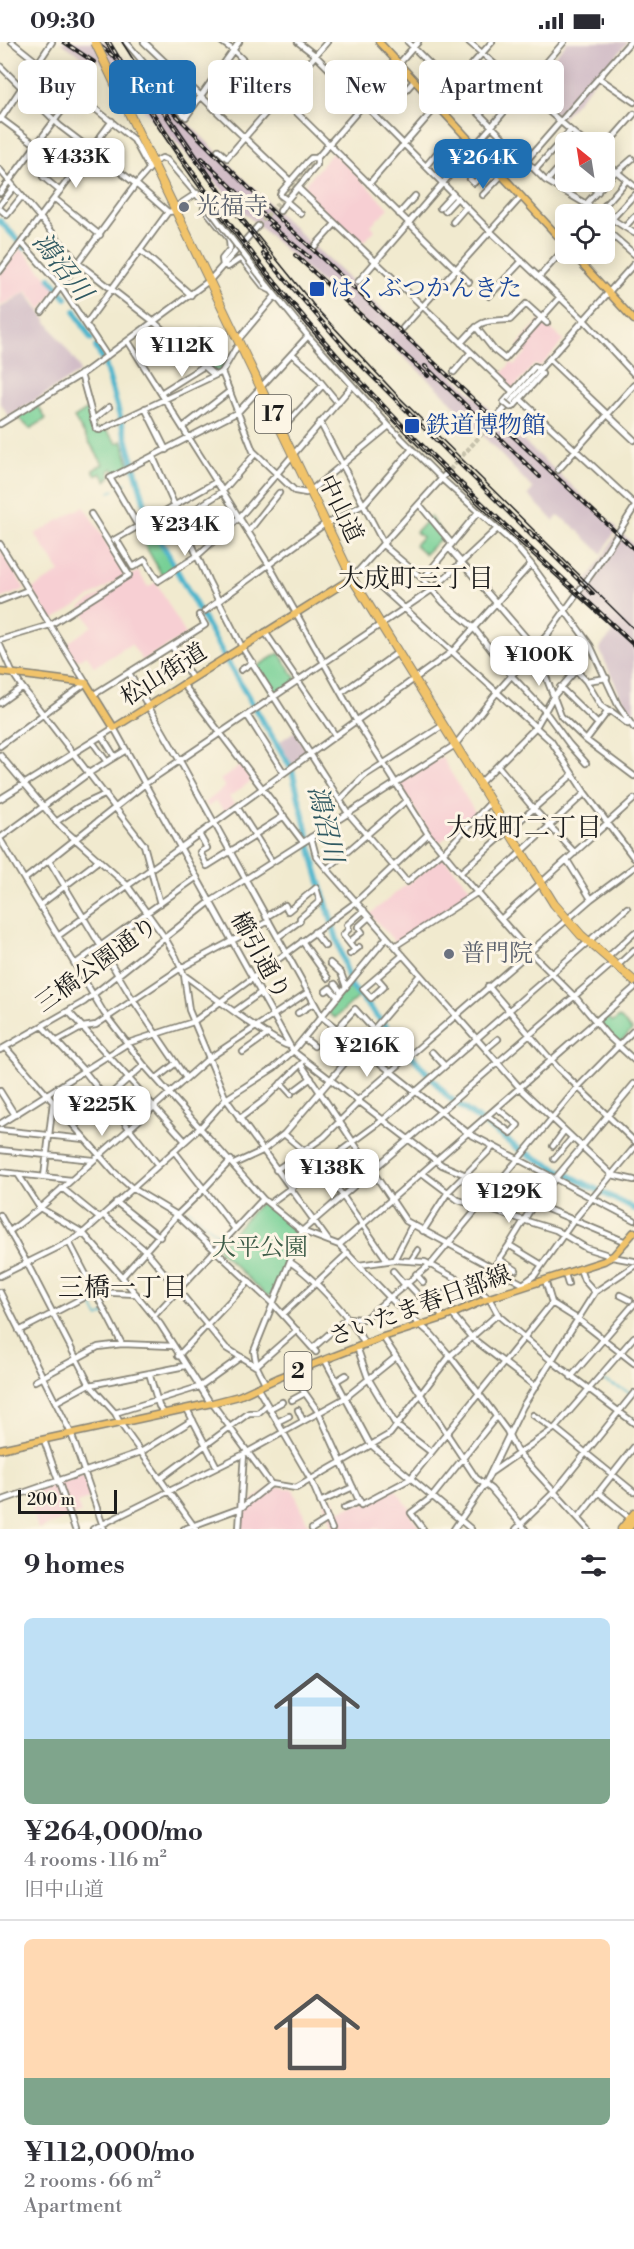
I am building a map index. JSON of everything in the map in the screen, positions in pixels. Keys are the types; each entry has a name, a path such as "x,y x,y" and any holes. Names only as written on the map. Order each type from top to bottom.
{"highway":[{"name":"中山道","path":"95,42 172,210 210,280 352,578 490,803 566,920 634,981"}],"main road":[{"path":"379,42 395,60"},
{"path":"407,73 419,86"},
{"path":"444,114 555,234"},
{"path":"582,264 634,320"},
{"name":"松山街道","path":"0,672 86,683 114,728 352,578"},
{"name":"さいたま春日部線","path":"0,1449 211,1404 239,1395 264,1383 383,1337 443,1318 523,1285 565,1274 611,1258 634,1232"},
{"path":"621,1529 633,1518"},
{"path":"628,1529 633,1518"}],"street":[{"path":"12,42 34,60"},
{"path":"40,60 52,42"},
{"path":"126,42 143,62 163,93 186,117 239,42"},
{"path":"144,42 290,181"},
{"path":"222,42 243,60"},
{"path":"298,42 325,65"},
{"path":"312,60 327,42"},
{"path":"408,42 427,60"},
{"path":"403,60 418,42"},
{"path":"476,60 492,42"},
{"path":"548,60 564,42"},
{"path":"473,43 490,60"},
{"path":"526,161 632,43"},
{"path":"0,66 18,84"},
{"path":"599,78 634,102"},
{"path":"407,89 414,81"},
{"path":"18,94 0,119 74,173"},
{"path":"97,109 134,140 151,166"},
{"path":"48,114 172,210"},
{"path":"0,193 59,114"},
{"path":"218,150 227,159 265,114"},
{"path":"297,114 469,282"},
{"path":"280,211 317,165 317,158 355,114"},
{"path":"374,114 490,231 584,320 634,374"},
{"path":"369,184 430,114"},
{"path":"480,114 535,170 555,186"},
{"path":"358,282 501,114"},
{"path":"535,170 570,131 552,114"},
{"path":"615,136 634,114"},
{"path":"0,271 112,121"},
{"path":"426,166 441,148"},
{"path":"301,214 280,194 311,158 317,158"},
{"path":"55,159 43,177 60,191"},
{"path":"42,312 136,184 151,166 160,159 165,159 197,193 275,296 352,386 412,449 514,544 531,564 586,638 607,678 622,716 632,726"},
{"path":"632,159 617,171 634,186"},
{"path":"470,179 474,183 492,165"},
{"path":"0,170 78,263 154,322 213,374"},
{"path":"547,181 555,172"},
{"path":"483,195 501,176"},
{"path":"609,204 627,180"},
{"path":"14,187 0,207 7,215 22,196"},
{"path":"298,188 512,391"},
{"path":"566,192 586,204 598,192"},
{"path":"86,324 172,210 197,193"},
{"path":"615,216 634,195"},
{"path":"399,214 415,196"},
{"path":"442,210 455,196"},
{"path":"403,328 521,197"},
{"path":"201,198 202,205 230,241 230,249 222,259 223,265"},
{"path":"55,199 100,235"},
{"path":"453,222 466,207"},
{"path":"625,227 634,217"},
{"path":"615,221 634,233"},
{"path":"315,246 335,224"},
{"path":"0,424 81,374 210,280 258,226"},
{"path":"615,238 634,254"},
{"path":"21,244 60,288 86,324 104,358"},
{"path":"140,250 190,295"},
{"path":"538,277 555,258"},
{"path":"223,265 228,267 242,259 264,287 271,290"},
{"path":"489,296 522,261"},
{"path":"498,416 634,264"},
{"path":"81,374 96,429 100,430 213,374 222,372 239,343 275,296"},
{"path":"476,327 494,350 505,359 560,297"},
{"path":"461,343 476,327 492,319 510,320 526,304 547,323"},
{"path":"138,526 110,478 238,412 308,336"},
{"path":"128,341 269,565 356,720 428,834 530,951 574,996 607,1035 634,1060"},
{"path":"454,372 471,352"},
{"path":"292,354 312,370 338,403"},
{"path":"549,359 634,440"},
{"path":"161,393 204,366"},
{"path":"535,366 539,369 542,374 510,407 504,402 512,391 535,366"},
{"path":"222,372 253,451 295,491 310,491 389,426"},
{"path":"281,430 323,385"},
{"path":"558,470 634,385"},
{"path":"116,539 133,567 145,560 158,581 177,569 197,556 239,518 352,386"},
{"path":"183,427 230,391"},
{"path":"455,746 565,610 595,569 634,506 520,399"},
{"path":"93,420 109,407"},
{"path":"145,408 166,450"},
{"path":"320,422 383,544 423,579 444,603 473,627 586,763"},
{"path":"205,611 326,524 363,505 412,449"},
{"path":"180,519 222,492 255,454"},
{"path":"153,457 197,556 242,647 348,813 407,882 443,852 490,803"},
{"path":"352,578 444,477"},
{"path":"109,543 216,482"},
{"path":"248,532 279,494"},
{"path":"419,504 462,562 535,648 561,716 586,740 634,776"},
{"path":"423,579 478,512"},
{"path":"0,640 50,625 129,575 91,514"},
{"path":"25,879 145,784 433,589 497,529"},
{"path":"0,544 86,683 0,746"},
{"path":"58,936 453,651 531,564"},
{"path":"361,569 551,741 585,793 634,858"},
{"path":"0,602 28,590"},
{"path":"93,695 205,625 199,615"},
{"path":"265,632 335,735"},
{"path":"0,645 12,672 22,687 144,844 160,904"},
{"path":"172,646 192,678"},
{"path":"341,693 397,653"},
{"path":"241,670 253,662"},
{"path":"479,784 536,726 560,687 576,670 586,681 601,706 622,716"},
{"path":"129,673 180,760 322,1017 468,1133 634,1220"},
{"path":"586,681 607,678"},
{"path":"183,684 284,816 307,840 316,856 520,1088 612,1175 634,1180"},
{"path":"0,703 22,687"},
{"path":"560,687 598,724"},
{"path":"586,740 598,724 618,705"},
{"path":"247,715 284,773"},
{"path":"340,801 364,776 442,726"},
{"path":"0,799 114,728"},
{"name":"櫛引通り","path":"114,728 291,1049 302,1062 330,1080 436,1161 626,1242"},
{"path":"103,738 115,757"},
{"path":"94,744 107,762"},
{"name":"三橋公園通り","path":"3,1049 93,996 210,902 395,782 455,746"},
{"path":"126,750 89,773 0,839 93,996 106,1017 144,1065 201,1126 263,1198 302,1231 339,1245 450,1356 496,1417 519,1454 588,1529"},
{"path":"0,755 74,841 127,885 165,938 184,975 193,1022 226,1099 328,1240"},
{"path":"498,766 532,808 575,853"},
{"path":"460,873 572,774"},
{"path":"395,946 478,892 585,793"},
{"path":"56,822 78,807 106,794"},
{"path":"327,869 407,800"},
{"path":"501,919 633,802"},
{"path":"237,807 272,862"},
{"path":"199,834 207,848 200,852 207,866 284,816"},
{"path":"0,1124 128,1043 193,1022 356,902 428,834"},
{"path":"49,860 133,1000 186,1078"},
{"path":"567,860 591,899"},
{"path":"40,905 98,861"},
{"path":"276,1170 305,1151 340,1122 358,1101 488,986 591,899 634,867"},
{"path":"75,964 197,878"},
{"path":"56,1042 83,1027 96,1025 181,968 268,919 285,905 288,911 316,888 320,901 300,918 300,921 278,937"},
{"path":"269,1204 383,1120 627,909"},
{"path":"355,950 343,935 349,929 347,925 364,910"},
{"path":"348,942 362,932 358,927 369,917"},
{"path":"314,932 326,946"},
{"path":"264,1383 254,1351 302,1231 612,962 634,933"},
{"path":"0,1276 83,1233 185,1141 226,1099 274,1068 291,1049 304,1039 387,937"},
{"path":"302,941 328,978"},
{"path":"612,962 634,950"},
{"path":"377,978 384,987 371,998 363,989 403,955"},
{"path":"330,963 341,973 348,984"},
{"path":"184,975 291,1049"},
{"path":"122,1277 160,1237 177,1215 232,1162 262,1151 284,1134 420,975"},
{"path":"334,984 340,995"},
{"path":"488,986 551,1060 634,1141"},
{"path":"326,991 330,988 340,995"},
{"path":"339,1245 634,988"},
{"path":"9,1231 40,1208 208,1059 308,992"},
{"path":"235,1011 260,993"},
{"path":"298,1013 314,1003"},
{"path":"337,1029 355,1009 373,1029"},
{"path":"69,1012 185,1141"},
{"path":"43,1027 85,1072 158,1165"},
{"path":"3,1049 132,1188 177,1215 273,1304 314,1350 347,1318 364,1319 430,1263 578,1087 634,1030"},
{"path":"243,1052 268,1035"},
{"path":"304,1039 314,1046"},
{"path":"486,1049 498,1039"},
{"path":"432,1052 445,1066"},
{"path":"239,1119 263,1101 302,1062 406,1221 523,1285 535,1275 563,1234 634,1148"},
{"path":"157,1078 176,1063"},
{"path":"74,1126 144,1065"},
{"path":"281,1083 293,1092 311,1078"},
{"path":"478,1290 534,1203 634,1084"},
{"path":"0,1091 15,1115"},
{"path":"433,1106 438,1101"},
{"path":"44,1177 53,1102"},
{"path":"488,1116 510,1133 518,1125 497,1108"},
{"path":"0,1130 85,1139"},
{"path":"552,1146 564,1131"},
{"path":"284,1134 322,1166 387,1260"},
{"path":"554,1159 572,1138"},
{"path":"423,1231 448,1192 493,1147"},
{"path":"0,1150 94,1160"},
{"path":"174,1151 235,1229"},
{"path":"0,1172 72,1180"},
{"path":"422,1173 458,1200 556,1230 586,1248 611,1258 634,1261"},
{"path":"18,1174 40,1208 83,1233 154,1316 199,1387 245,1453 271,1484 296,1488 390,1434 450,1356 498,1314"},
{"path":"62,1188 146,1251 226,1348 257,1366"},
{"path":"154,1316 263,1198"},
{"path":"116,1202 160,1237"},
{"path":"0,1215 54,1313 90,1385 115,1413 120,1424 195,1527"},
{"path":"394,1260 412,1225"},
{"path":"69,1242 123,1344"},
{"path":"509,1245 542,1265"},
{"path":"411,1261 417,1250"},
{"path":"283,1314 348,1253"},
{"path":"499,1259 516,1270"},
{"path":"359,1265 387,1260 430,1263 478,1290 489,1298 498,1314 553,1362 634,1423"},
{"path":"290,1262 302,1269 347,1318 365,1345"},
{"path":"454,1529 485,1484 523,1406 553,1362 595,1292 634,1266"},
{"path":"580,1269 584,1280 595,1292"},
{"path":"409,1270 423,1282"},
{"path":"393,1271 423,1300 434,1306 443,1318"},
{"path":"565,1274 568,1284"},
{"path":"545,1280 552,1303 579,1320 634,1363"},
{"path":"178,1356 249,1281"},
{"path":"0,1292 71,1433 103,1527"},
{"path":"19,1331 96,1292 136,1294"},
{"path":"571,1377 632,1301 620,1294"},
{"path":"434,1306 440,1295"},
{"path":"291,1373 319,1413 361,1505 410,1479 552,1303"},
{"path":"452,1314 472,1338 536,1387"},
{"path":"257,1366 297,1330"},
{"path":"383,1337 476,1478 485,1484 525,1529"},
{"path":"492,1472 554,1429 634,1337"},
{"path":"35,1381 98,1347 123,1344 172,1346"},
{"path":"357,1347 368,1378 396,1425 431,1452"},
{"path":"115,1413 199,1387 241,1357"},
{"path":"93,1529 103,1527 319,1413 345,1398 396,1357"},
{"path":"325,1360 370,1444 471,1529"},
{"path":"56,1402 90,1385 185,1366"},
{"path":"149,1373 157,1401 165,1414"},
{"path":"336,1381 346,1375"},
{"path":"257,1387 311,1480 332,1529"},
{"path":"292,1400 305,1393"},
{"path":"516,1529 555,1491 634,1393"},
{"path":"161,1478 249,1413 258,1413 282,1402"},
{"path":"187,1409 217,1467"},
{"path":"297,1410 303,1421"},
{"path":"533,1415 586,1453 634,1492"},
{"path":"278,1422 289,1416"},
{"path":"423,1529 411,1513 432,1497 496,1417"},
{"path":"0,1501 141,1452 193,1420"},
{"path":"44,1440 75,1529"},
{"path":"579,1517 634,1447"},
{"path":"239,1529 245,1453"},
{"path":"184,1529 195,1527 241,1508 271,1484"},
{"path":"320,1502 353,1487"},
{"path":"598,1492 633,1518"},
{"path":"344,1508 360,1501"},
{"path":"312,1529 328,1519"},
{"path":"577,1529 584,1524"}],"shaded area":[{"path":"60,42 103,42 126,60 109,60 109,69 95,58 95,60 88,60"},
{"path":"567,42 628,42 562,119 556,114 564,114 564,60 551,60"},
{"path":"148,114 179,114 280,215 617,528 602,554 572,525 558,516 554,521 528,495 533,489 440,390 252,220"},
{"path":"333,152 389,208 371,225 375,230 360,246 301,189"},
{"path":"21,248 57,289 41,310 27,291 0,306 0,273"},
{"path":"26,292 78,365 80,372 9,417 0,402 0,308"},
{"path":"540,320 564,340 541,366 534,365 512,390 499,377 511,363 514,365 526,353 518,345"},
{"path":"84,506 126,575 51,621 32,589 60,572 35,534"},
{"path":"619,531 634,544 634,722 621,702 623,701 599,648 614,632 577,596"},
{"path":"0,549 25,589 0,599"},
{"path":"138,571 148,587 156,582 186,635 143,661 131,644 94,667 87,655 75,661 65,645 92,626 80,607"},
{"path":"295,731 308,753 292,765 279,742"},
{"path":"441,756 476,814 457,834 453,831 437,845 398,782"},
{"path":"243,764 254,779 229,797 235,805 225,812 216,801 208,807 205,803 225,787 220,780"},
{"path":"442,856 474,892 396,943 370,914"},
{"path":"84,1474 92,1498 77,1503 81,1513 38,1529 27,1493"},
{"path":"273,1486 293,1489 310,1529 240,1529 243,1507"},
{"path":"395,1489 412,1511 409,1513 421,1529 333,1529 324,1502 333,1498 339,1511 359,1503 360,1505"}],"green space":[{"path":"203,329 227,360 221,371 214,373 191,353 200,343 195,336"},
{"path":"37,404 46,419 30,429 17,416"},
{"path":"88,409 95,430 105,429 117,443 122,441 130,466 116,473 113,468 109,471 111,476 106,481 101,473 96,476 93,470 103,464 74,418"},
{"path":"430,517 445,537 425,554 415,545 422,537 416,532"},
{"path":"149,523 173,568 162,575 137,531"},
{"path":"279,653 297,680 274,695 256,667"},
{"path":"349,984 358,997 335,1018 327,1012"},
{"path":"606,1015 613,1022 619,1017 632,1030 619,1044 598,1021"},
{"name":"大平公園","path":"262,1201 298,1234 272,1296 266,1295 217,1249"}],"waterway":[{"name":"鴻沼川","path":"0,221 24,247"},
{"name":"鴻沼川","path":"50,278 66,298"},
{"name":"鴻沼川","path":"75,311 91,339"},
{"name":"鴻沼川","path":"96,347 105,364 150,522 228,663 292,770 316,869 351,986 448,1097 520,1150 634,1209"},
{"path":"119,487 126,483"},
{"path":"110,492 114,490"},
{"path":"188,1209 223,1239"},
{"path":"88,1297 98,1317 105,1314"},
{"path":"602,1380 631,1393"}],"tunnel":[{"path":"258,226 317,158"},
{"path":"445,475 498,416"}],"tram line":[{"path":"105,42 135,92 200,189 308,327 387,414 447,474 634,647"},
{"path":"122,42 222,192 316,308 398,396 634,629"}],"railway":[{"path":"64,42 91,60"},
{"path":"95,42 113,56"},
{"path":"109,42 159,122 212,199 269,274 329,346 439,462 634,644"},
{"path":"165,114 200,166 271,259"},
{"path":"175,114 280,219 634,549"},
{"path":"202,158 277,227"},
{"path":"270,225 309,257"},
{"path":"263,254 352,356 534,538"},
{"path":"295,255 428,376"},
{"path":"425,366 540,477"},
{"path":"529,531 593,594"}],"place":[{"name":"光福寺","path":"184,207"},
{"name":"はくぶつかんきた","path":"317,289"},
{"name":"鉄道博物館","path":"412,426"},
{"name":"普門院","path":"449,954"}],"district":[{"name":"大成町三丁目","path":"416,579"},
{"name":"大成町二丁目","path":"524,828"},
{"name":"三橋一丁目","path":"123,1288"}]}
